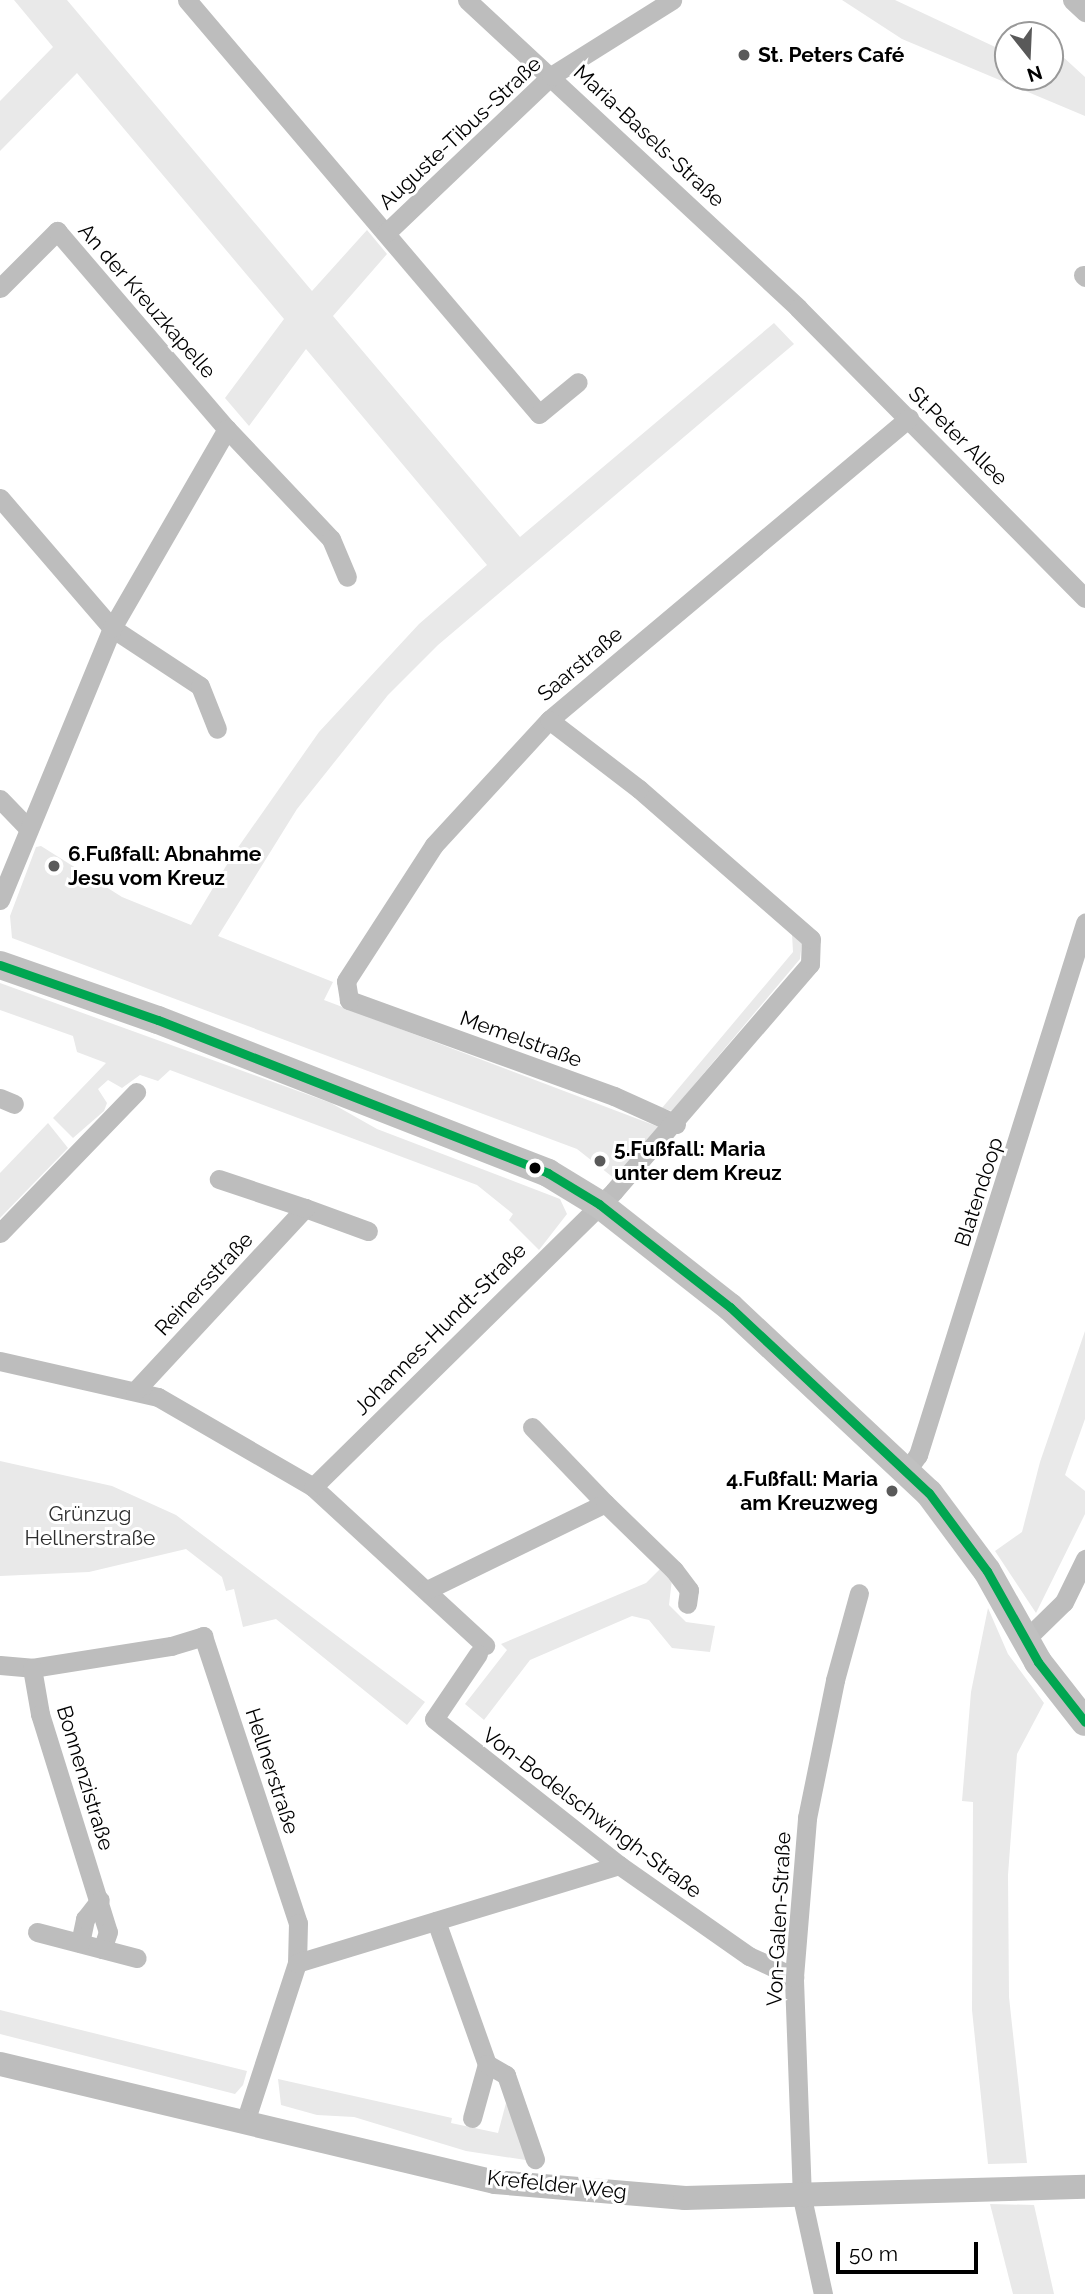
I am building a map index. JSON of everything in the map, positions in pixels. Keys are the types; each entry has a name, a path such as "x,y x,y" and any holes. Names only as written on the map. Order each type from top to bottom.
{"main road":[{"path":"0,965 158,1020 548,1173 599,1204 730,1307 846,1420 907,1470 971,1549 1025,1640 1085,1722"}],"street":[{"path":"187,0 539,414 578,382"},
{"name":"Maria-Basels-Straße","path":"467,0 798,308"},
{"name":"Auguste-Tibus-Straße","path":"386,233 551,76 672,0"},
{"path":"1072,0 1085,12"},
{"name":"An der Kreuzkapelle","path":"0,288 57,231 227,429 331,539 347,578"},
{"name":"St.Peter Allee","path":"798,308 1085,598"},
{"name":"Saarstraße","path":"349,1000 346,981 433,845 549,720 909,418"},
{"path":"0,900 27,827 112,628 227,429"},
{"path":"0,498 112,628 200,686 217,729"},
{"name":"Johannes-Hundt-Straße","path":"313,1487 599,1204 676,1124 810,964 811,940 639,789 549,720"},
{"path":"0,799 27,827"},
{"name":"Blatendoop","path":"907,1470 918,1455 1085,923"},
{"name":"Memelstraße","path":"349,1000 614,1096 676,1124"},
{"path":"0,1233 136,1092"},
{"path":"219,1179 368,1231"},
{"name":"Reinersstraße","path":"135,1391 305,1208"},
{"path":"0,1361 158,1397 313,1487 427,1590 605,1503"},
{"path":"532,1427 674,1570 689,1590 687,1604"},
{"path":"1025,1640 1064,1602 1085,1559"},
{"name":"Von-Bodelschwingh-Straße","path":"427,1590 482,1650 434,1719 619,1865 748,1956 794,1977"},
{"name":"Von-Galen-Straße","path":"824,2294 802,2198 794,1977 807,1818 835,1680 859,1593"},
{"name":"Hellnerstraße","path":"0,1665 32,1668 171,1646 203,1636 298,1923 296,1963 246,2119"},
{"name":"Bonnenzistraße","path":"32,1668 40,1714 108,1932 102,1949"},
{"path":"296,1963 619,1865"},
{"path":"80,1943 85,1919 100,1900"},
{"path":"436,1921 487,2064 472,2118"},
{"path":"37,1932 137,1958"},
{"name":"Krefelder Weg","path":"0,2064 246,2119 495,2182 685,2198 802,2198 1085,2187"},
{"path":"487,2064 506,2075 536,2159"}],"green space":[{"path":"14,0 67,0 312,291 367,230 387,254 333,316 520,537 774,323 794,344 438,645 388,695 297,809 218,936 333,982 324,1000 659,1127 615,1179 577,1149 12,938 10,916 36,847 41,846 122,897 191,925 232,856 319,732 419,624 487,565 306,349 249,426 225,398 284,319 77,73 0,151 0,101 53,47"},
{"path":"842,0 895,0 994,46 994,78 902,39"},
{"path":"1064,58 1085,77 1085,116 1026,91 1064,91"},
{"path":"792,934 802,942 800,959 672,1111 662,1108 793,952"},
{"path":"0,983 331,1103 377,1129 560,1199 567,1214 539,1250 509,1220 513,1214 477,1185 170,1070 158,1081 140,1075 122,1088 108,1080 98,1089 107,1103 104,1111 73,1138 53,1118 106,1063 77,1052 73,1036 0,1010"},
{"path":"48,1123 68,1148 0,1218 0,1173"},
{"path":"1085,1331 1085,1419 1065,1475 1085,1491 1085,1514 1036,1613 995,1551 1022,1532 1040,1462"},
{"name":"Grünzug Hellnerstraße","path":"0,1461 112,1486 176,1515 425,1702 407,1725 276,1619 243,1627 234,1589 226,1591 222,1577 186,1549 89,1572 0,1576"},
{"path":"661,1568 672,1579 669,1605 686,1622 715,1626 710,1652 672,1648 649,1620 632,1616 530,1660 484,1720 465,1704 507,1650 501,1644 646,1583"},
{"path":"988,1608 1008,1654 1044,1703 1017,1754 1008,1875 1009,1997 1027,2163 988,2164 972,2010 973,1802 962,1801 971,1692"},
{"path":"0,2010 247,2071 243,2085 235,2094 0,2034"},
{"path":"278,2079 452,2118 451,2123 498,2133 506,2103 532,2161 466,2151 354,2117 317,2115 281,2105"},
{"path":"990,2204 1034,2205 1054,2294 1013,2294"}],"transit line":[{"path":"0,965 158,1020 548,1173 599,1204 730,1307 929,1493 987,1571 1038,1662 1085,1722"}],"place":[{"name":"St. Peters Café","path":"744,55"},
{"name":"6.Fußfall: Abnahme Jesu vom Kreuz","path":"54,866"},
{"name":"5.Fußfall: Maria unter dem Kreuz","path":"600,1161"},
{"name":"4.Fußfall: Maria am Kreuzweg","path":"892,1491"}]}
